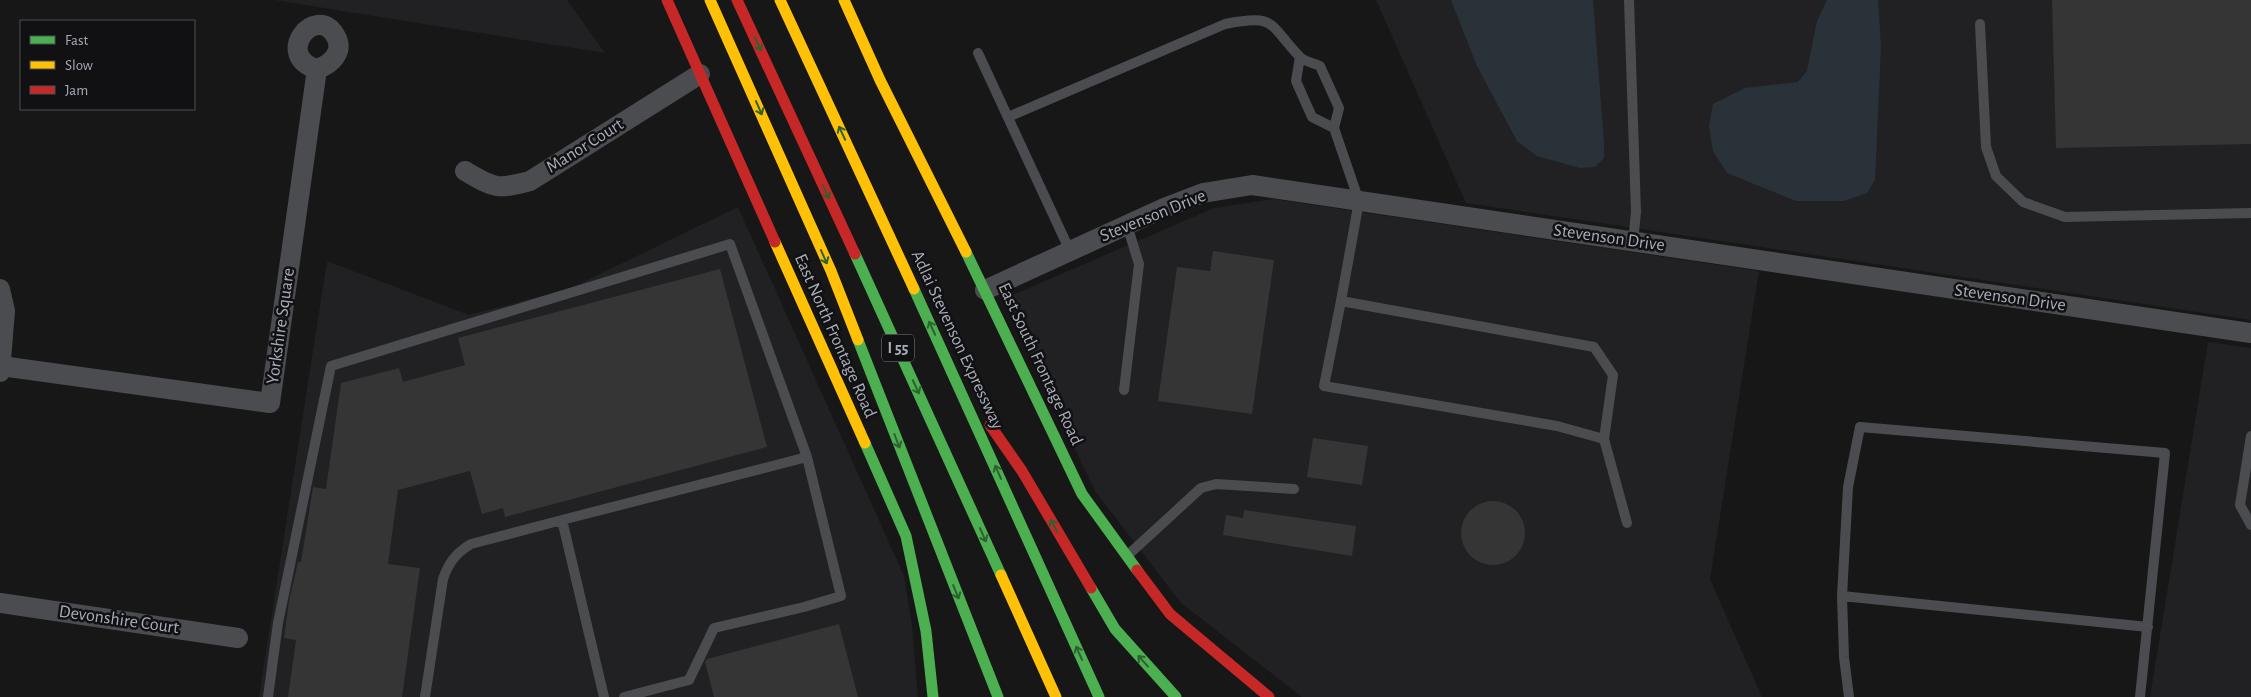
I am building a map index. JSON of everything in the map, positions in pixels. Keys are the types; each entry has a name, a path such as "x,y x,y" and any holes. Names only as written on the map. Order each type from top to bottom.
{"main road":[{"name":"East North Frontage Road","path":"667,0 906,536 926,631 934,686 933,697"},
{"path":"710,0 831,272 998,697"},
{"name":"I 55","path":"737,0 923,402 1056,697"},
{"name":"Adlai Stevenson Expressway","path":"780,0 953,372 1099,697"},
{"name":"East South Frontage Road","path":"844,0 884,89 985,290 1082,494 1170,614 1269,697"},
{"path":"953,372 1022,471 1115,629 1176,697"}],"street":[{"name":"Yorkshire Square","path":"0,369 270,402 317,69"},
{"name":"Manor Court","path":"465,171 493,187 530,181 700,74"},
{"name":"Stevenson Drive","path":"985,290 1127,225 1203,193 1252,185 2251,334"},
{"path":"0,289 5,311 0,369"},
{"name":"Devonshire Court","path":"0,603 238,638"}],"lane":[{"path":"1629,0 1636,212 1633,242"},
{"path":"1008,117 1225,24 1255,19 1265,21 1277,29 1300,57 1320,66 1339,108 1334,128 1359,201 1324,386 1557,426 1604,438"},
{"path":"1980,24 1986,147 1996,176 2023,202 2065,217 2251,213"},
{"path":"978,53 1070,251"},
{"path":"1300,57 1296,81 1312,117 1334,128"},
{"path":"1124,390 1139,264 1127,225"},
{"path":"268,697 278,623 331,366 730,244 807,457 841,596 804,607 714,628 689,680 624,697"},
{"path":"1341,301 1594,347 1613,375 1604,438 1626,523"},
{"path":"1849,697 1844,657 1842,596 1848,487 1860,427 2165,453 2140,697"},
{"path":"2251,436 2240,505 2251,525"},
{"path":"425,697 443,579 448,565 458,552 471,544 807,457"},
{"path":"1127,556 1201,488 1216,484 1294,489"},
{"path":"562,520 604,697"},
{"path":"1842,596 2148,627"}],"shaded area":[{"path":"274,0 567,0 605,53"},
{"path":"1376,0 2251,0 2251,320 1466,203"},
{"path":"1451,0 1593,0 1604,143 1604,158 1595,167 1580,168 1537,156 1517,141 1477,66"},
{"path":"1827,0 1878,0 1881,46 1875,180 1867,193 1844,201 1796,201 1727,173 1713,151 1709,126 1713,104 1745,88 1798,82 1807,71 1817,21"},
{"path":"1273,199 1759,271 1710,579 1762,697 1302,697 1181,603 1095,491 1003,299 1214,208"},
{"path":"738,207 904,576 912,625 918,697 259,697 327,261 469,315 571,288"},
{"path":"2208,342 2251,348 2251,697 2150,697"}],"building":[{"path":"2052,0 2251,0 2251,144 2056,148"},
{"path":"1213,251 1274,260 1252,414 1158,401 1177,267 1210,271"},
{"path":"720,269 767,447 505,517 503,508 482,514 470,471 398,490 388,564 420,568 402,697 288,697 296,640 284,638 289,601 298,562 301,562 313,487 326,489 341,383 399,368 403,382 465,365 458,338"},
{"path":"1313,438 1368,446 1362,485 1307,477"},
{"path":"1493,501 1505,503 1516,510 1523,521 1525,533 1523,545 1516,556 1505,563 1493,565 1481,563 1470,556 1463,545 1461,533 1463,521 1470,510 1481,503"},
{"path":"1244,510 1356,526 1352,556 1223,535 1226,515 1243,518"},
{"path":"839,624 858,697 714,697 705,662 707,659"}],"traffic: fast":[{"path":"966,252 1082,494 1137,570"},
{"path":"855,254 1001,575"},
{"path":"914,289 1099,697"},
{"path":"858,340 998,697"},
{"path":"865,443 906,536 926,631 933,697"},
{"path":"1091,588 1115,629 1176,697"}],"traffic: slow":[{"path":"710,0 831,271 858,340"},
{"path":"780,0 914,289"},
{"path":"844,0 880,80 966,252"},
{"path":"775,242 865,443"},
{"path":"1001,575 1056,697"}],"traffic: jam":[{"path":"667,0 775,242"},
{"path":"737,0 855,254"},
{"path":"990,425 1022,471 1091,588"},
{"path":"1137,570 1170,614 1269,697"}]}
